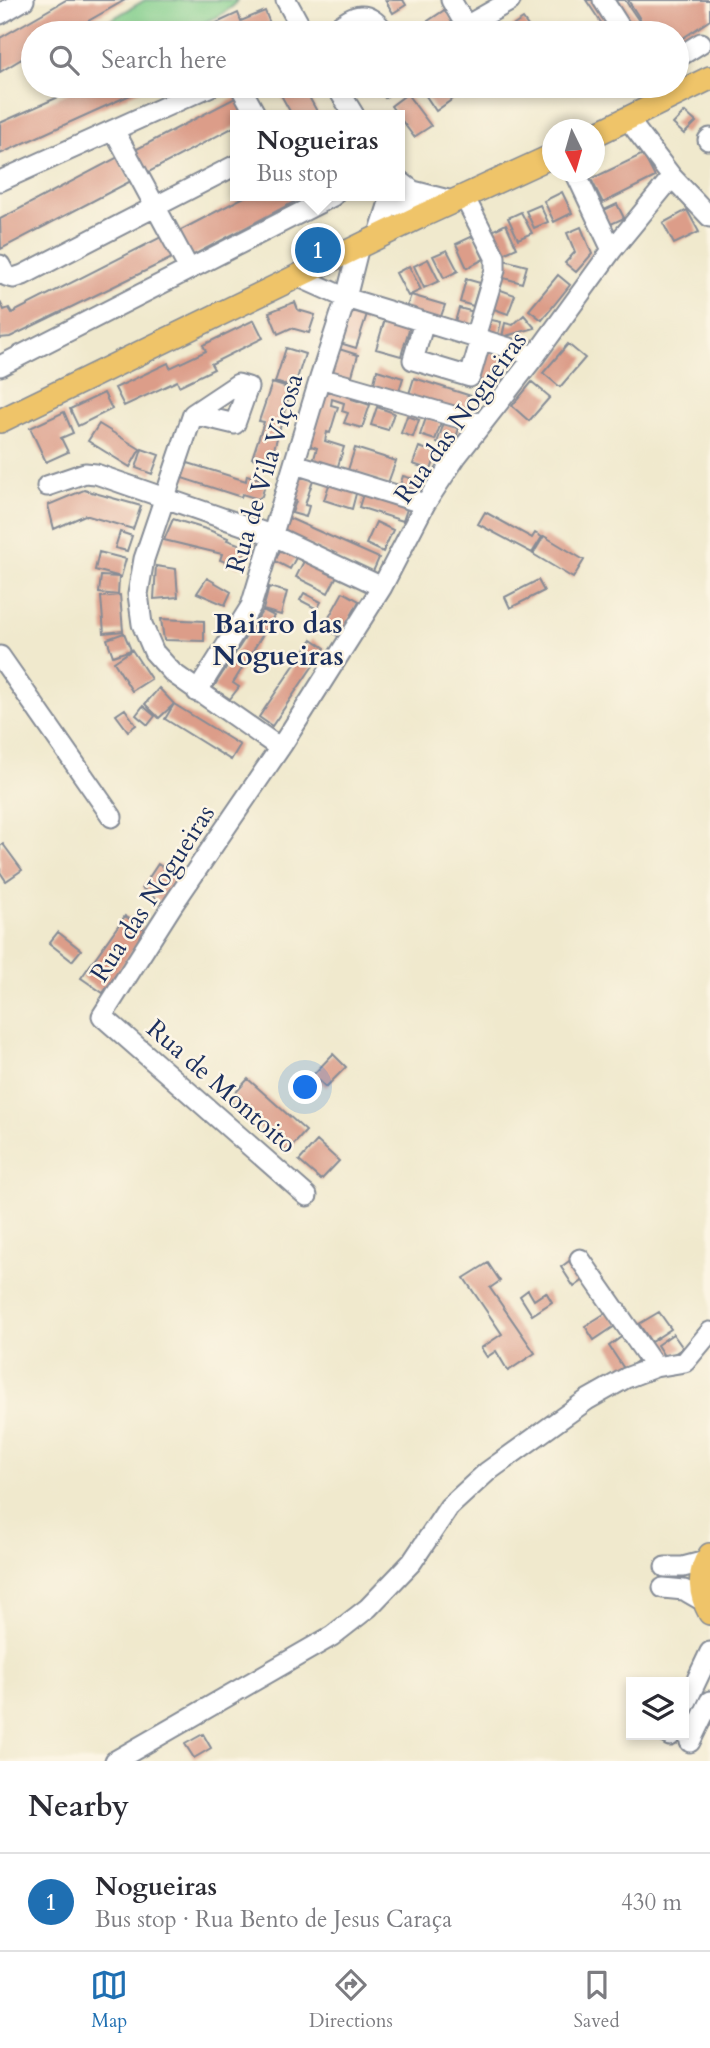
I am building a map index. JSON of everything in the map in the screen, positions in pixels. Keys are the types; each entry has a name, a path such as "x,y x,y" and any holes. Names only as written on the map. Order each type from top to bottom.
{"main road":[{"path":"689,84 710,78"},
{"path":"605,129 627,118 654,98"},
{"path":"0,421 417,218 542,161"},
{"path":"706,1607 700,1581 708,1558"}],"street":[{"path":"0,14 23,0"},
{"path":"286,0 297,21"},
{"path":"451,0 462,21"},
{"path":"603,0 616,21"},
{"path":"479,21 510,1"},
{"path":"348,21 364,15 376,21"},
{"path":"689,51 701,44"},
{"path":"0,181 185,98"},
{"path":"627,118 672,177 710,217"},
{"path":"114,130 188,269"},
{"path":"0,265 5,276 14,278 23,275 230,168"},
{"name":"Rua das Nogueiras","path":"102,1016 172,906 280,748 382,587 425,504 456,457 535,356 612,250 672,177"},
{"path":"580,182 612,250"},
{"path":"405,192 458,199 495,257 495,270 470,377 413,360 424,321"},
{"path":"405,195 417,206 417,218"},
{"name":"Rua de Vila Viçosa","path":"197,692 251,606 346,298 369,242 394,201"},
{"path":"0,366 188,269 302,203"},
{"path":"297,276 346,298 535,356"},
{"path":"320,377 481,424"},
{"path":"193,414 144,559 138,594 142,624 154,652 173,673 280,748"},
{"path":"295,464 425,504"},
{"path":"47,486 85,473 96,474 274,536 382,587"},
{"path":"0,656 112,817"},
{"name":"Rua de Montoito","path":"102,1016 307,1196"},
{"path":"580,1259 655,1367"},
{"path":"114,1761 332,1636 368,1608 403,1571 449,1507 486,1472 587,1400 626,1378 655,1367 685,1362 710,1332"},
{"path":"665,1567 683,1567 708,1558"},
{"path":"663,1588 684,1590 706,1607"},
{"path":"689,1696 710,1652"},
{"path":"690,1742 710,1701"}],"green space":[{"path":"145,0 237,0 219,16 208,21 109,21"}],"building":[{"path":"66,0 125,0 88,21 30,21"},
{"path":"385,0 403,0 406,5 393,13"},
{"path":"586,0 598,0 611,21 600,21"},
{"path":"613,0 625,0 639,21 626,21"},
{"path":"628,0 710,0 710,20 689,34 689,21 641,21"},
{"path":"446,9 453,21 428,21"},
{"path":"265,11 269,21 241,21"},
{"path":"238,13 241,21 221,21"},
{"path":"21,26 21,59 0,72 0,38"},
{"path":"56,98 124,98 0,154 0,123"},
{"path":"235,98 240,98 246,110 230,110 230,129 147,173 135,150"},
{"path":"283,98 310,98 316,110 289,110"},
{"path":"402,98 410,98 431,126 414,137 405,125 405,110 394,110 391,106"},
{"path":"427,98 454,98 436,111"},
{"path":"685,112 696,122 684,134 673,124"},
{"path":"643,154 655,177 603,203 592,182 605,182 605,172"},
{"path":"118,157 131,181 1,249 0,219"},
{"path":"562,192 572,213 554,222 544,201"},
{"path":"236,201 294,202 190,257 177,232"},
{"path":"617,204 624,218 609,225 602,211"},
{"path":"540,205 548,222 534,228 526,211"},
{"path":"687,210 699,232 674,244 663,223"},
{"path":"521,212 532,233 518,239 508,218"},
{"path":"506,224 517,248 501,255 490,232"},
{"path":"581,227 592,254 576,272 565,263 575,252 567,233"},
{"path":"163,236 174,257 10,337 0,338 0,302 4,310 9,308 12,313"},
{"path":"473,236 484,259 467,268 456,244"},
{"path":"447,250 458,271 444,278 433,256"},
{"path":"428,259 439,281 424,288 414,266"},
{"path":"504,260 527,266 522,283 500,277"},
{"path":"409,266 421,290 408,296 396,273"},
{"path":"558,275 570,285 542,320 529,310"},
{"path":"466,279 480,283 473,306 460,302"},
{"path":"498,289 515,295 508,314 491,308"},
{"path":"411,295 445,305 439,322 405,312"},
{"path":"295,302 298,310 315,315 309,333 291,328 278,334 269,312"},
{"path":"459,308 474,312 469,330 454,325"},
{"path":"350,309 367,314 356,348 340,343"},
{"path":"524,315 535,328 502,337 505,323 513,325"},
{"path":"385,319 410,326 401,356 376,349"},
{"path":"487,319 501,322 497,339 483,335"},
{"path":"254,320 263,338 211,364 214,369 179,386 177,381 124,406 115,388 168,363 170,368 206,351 203,345"},
{"path":"568,344 585,358 560,387 543,373"},
{"path":"286,348 305,354 294,388 275,382"},
{"path":"339,349 358,355 350,382 330,376"},
{"path":"484,350 504,356 497,384 476,379"},
{"path":"377,370 403,378 398,394 373,387"},
{"path":"414,378 471,396 465,415 408,397"},
{"path":"532,382 550,397 529,421 512,406"},
{"path":"272,383 291,389 270,463 252,458 264,422 259,421"},
{"path":"327,386 353,395 352,399 370,405 362,428 344,423 348,413 342,411 344,403 332,399 331,405 338,407 325,441 344,447 337,469 313,462 317,448 308,445"},
{"path":"104,393 112,409 78,426 70,409"},
{"path":"377,407 394,413 388,430 371,425"},
{"path":"64,412 73,433 61,438 68,452 46,462 30,428"},
{"path":"407,416 419,420 413,437 401,433"},
{"path":"426,418 441,423 435,440 420,435"},
{"path":"444,423 459,428 453,448 437,443"},
{"path":"99,424 140,449 130,467 88,441"},
{"path":"419,447 437,453 431,470 413,464"},
{"path":"355,448 396,461 388,483 348,470"},
{"path":"142,449 159,455 152,474 136,468"},
{"path":"188,463 246,481 247,475 266,481 262,496 258,499 242,494 241,497 182,478"},
{"path":"298,475 313,480 305,505 309,506 306,517 292,513 296,501 290,499"},
{"path":"403,476 420,481 415,496 398,491"},
{"path":"330,482 357,490 352,509 324,500"},
{"path":"84,490 141,506 133,529 85,515 54,529 48,505"},
{"path":"364,491 408,506 403,521 359,507"},
{"path":"485,512 532,538 535,533 542,537 532,553 478,524"},
{"path":"289,518 379,558 372,574 282,533"},
{"path":"173,519 209,530 247,547 239,567 220,560 222,554 164,540"},
{"path":"376,522 393,530 383,552 366,544"},
{"path":"120,532 132,536 127,551 115,548"},
{"path":"544,536 584,560 573,578 533,554"},
{"path":"282,546 298,554 290,569 275,561"},
{"path":"99,552 126,559 121,577 95,570"},
{"path":"306,557 338,574 328,593 296,577"},
{"path":"156,566 176,569 178,597 154,599"},
{"path":"101,576 119,577 118,595 99,593"},
{"path":"207,578 231,592 225,605 197,593"},
{"path":"538,580 544,591 510,608 505,597"},
{"path":"269,587 287,592 281,615 263,610"},
{"path":"343,592 359,601 340,637 323,628"},
{"path":"304,593 321,602 317,609 300,600"},
{"path":"120,595 123,631 104,633 101,597"},
{"path":"263,610 274,616 233,683 239,687 230,699 213,688"},
{"path":"161,619 204,621 204,641 164,640"},
{"path":"124,633 131,650 113,656 107,639"},
{"path":"312,639 325,648 272,726 259,717"},
{"path":"132,650 151,679 132,691 114,662"},
{"path":"159,688 174,704 159,718 145,704"},
{"path":"174,704 240,745 231,760 165,719"},
{"path":"143,706 155,716 148,725 136,715"},
{"path":"125,709 136,725 128,731 116,715"},
{"path":"3,844 22,870 6,881 0,872 0,846"},
{"path":"158,864 181,879 164,904 142,888"},
{"path":"125,916 147,931 103,993 81,978"},
{"path":"58,932 81,950 72,961 49,943"},
{"path":"333,1054 346,1067 326,1087 313,1075"},
{"path":"248,1079 306,1131 287,1152 229,1100"},
{"path":"317,1141 339,1161 321,1180 299,1161"},
{"path":"572,1259 585,1279 574,1287 561,1267"},
{"path":"488,1263 500,1281 490,1288 535,1353 508,1371 496,1351 487,1357 481,1348 502,1334 464,1278"},
{"path":"528,1290 534,1300 546,1292 552,1302 532,1315 520,1296"},
{"path":"609,1311 618,1324 594,1340 585,1326"},
{"path":"659,1312 671,1329 651,1342 639,1324"},
{"path":"673,1334 683,1348 666,1359 657,1345"},
{"path":"624,1335 640,1359 625,1370 609,1346"},
{"path":"203,1734 211,1748 194,1758 185,1744"}],"place":[{"name":"Nogueiras","path":"318,250"}],"district":[{"name":"Bairro das Nogueiras","path":"278,639"}]}
